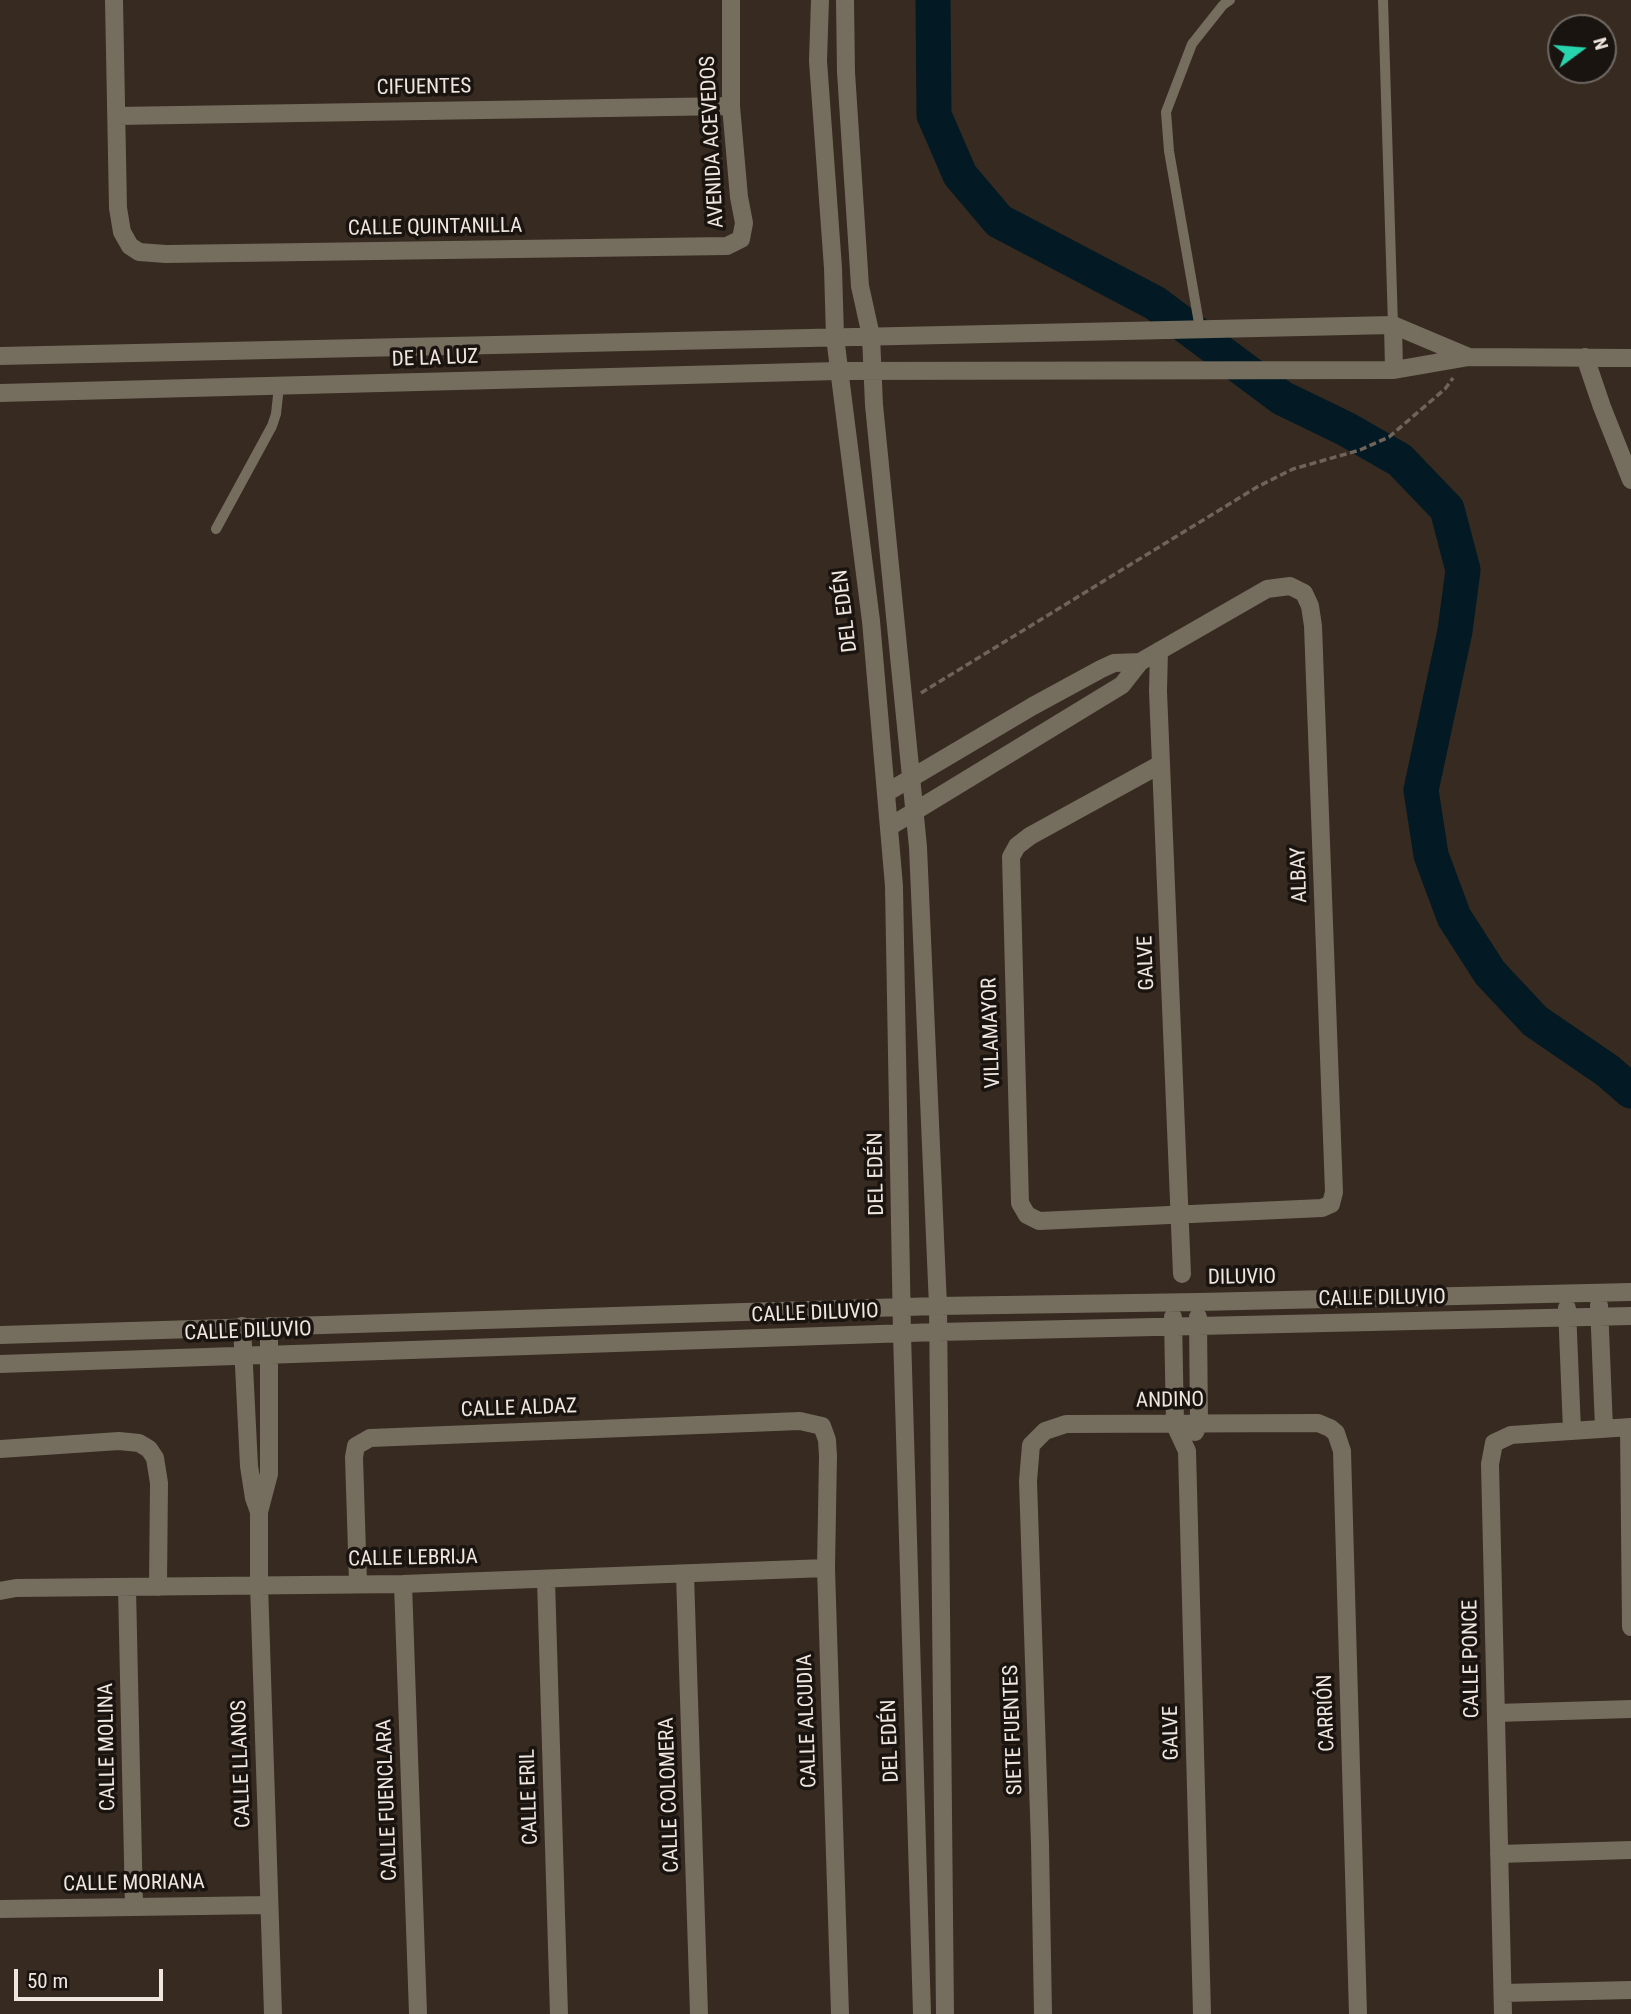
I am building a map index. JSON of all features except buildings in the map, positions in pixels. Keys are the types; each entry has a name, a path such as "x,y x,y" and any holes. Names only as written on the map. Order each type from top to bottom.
{"street":[{"path":"114,0 117,116"},
{"name":"AVENIDA ACEVEDOS","path":"731,0 731,106 744,223 741,239"},
{"name":"DEL EDÉN","path":"820,0 818,61 833,268 835,337 871,621 894,886 902,1334 922,2014"},
{"path":"845,0 845,72 860,286 871,336 872,371 918,847 938,1306 945,2014"},
{"name":"CIFUENTES","path":"117,116 731,106"},
{"name":"CALLE QUINTANILLA","path":"117,116 118,208 122,232 130,246 139,252 166,254 727,246 741,239"},
{"path":"1394,370 1393,325 1469,357 1631,358"},
{"name":"DE LA LUZ","path":"0,356 1393,325"},
{"name":"DE LA LUZ","path":"0,393 838,371 1394,370 1469,357"},
{"path":"1585,358 1631,480"},
{"name":"ALBAY","path":"889,827 1122,685 1140,662 1267,589 1282,585 1297,588 1304,593 1310,606 1313,626 1334,1192 1331,1204 1322,1208 1187,1214"},
{"name":"GALVE","path":"1159,651 1161,764 1187,1214 1182,1273"},
{"name":"ALBAY","path":"886,793 1101,669 1114,663 1140,662"},
{"name":"VILLAMAYOR","path":"1161,764 1031,836 1017,846 1011,856 1020,1203 1027,1215 1039,1221 1187,1214"},
{"name":"DILUVIO","path":"0,1335 938,1306 1631,1292"},
{"path":"1598,1293 1604,1428"},
{"path":"1567,1294 1572,1430"},
{"path":"1187,1451 1199,1424 1198,1302"},
{"path":"1173,1303 1175,1425 1187,1451"},
{"name":"CALLE DILUVIO","path":"0,1364 938,1332 1631,1316"},
{"path":"242,1326 249,1466 254,1498 260,1512"},
{"path":"260,1512 269,1474 269,1326"},
{"name":"CALLE ALDAZ","path":"358,1583 354,1457 356,1446 370,1438 800,1421 822,1426"},
{"name":"ANDINO","path":"1031,1446 1045,1431 1066,1424 1318,1423"},
{"name":"CARRIÓN","path":"1318,1423 1336,1433 1342,1451 1358,2014"},
{"name":"CALLE ALCUDIA","path":"822,1426 827,1440 828,1456 826,1568 840,2014"},
{"path":"1630,1427 1631,1627"},
{"name":"CALLE PONCE","path":"1503,2014 1490,1464 1494,1443 1511,1434 1630,1427"},
{"path":"0,1449 119,1441 139,1443 149,1449 155,1458 159,1483 158,1587"},
{"name":"SIETE FUENTES","path":"1031,1446 1028,1481 1041,1844 1044,2014"},
{"name":"GALVE","path":"1187,1451 1202,2014"},
{"name":"CALLE LLANOS","path":"260,1512 259,1584 274,2014"},
{"name":"CALLE LEBRIJA","path":"0,1591 16,1588 403,1584 826,1568"},
{"name":"CALLE COLOMERA","path":"685,1574 699,2014"},
{"name":"CALLE ERIL","path":"546,1580 559,2014"},
{"name":"CALLE FUENCLARA","path":"403,1584 418,2014"},
{"name":"CALLE MOLINA","path":"127,1588 134,1906"},
{"path":"1496,1713 1631,1709"},
{"path":"1499,1854 1631,1850"},
{"name":"CALLE MORIANA","path":"0,1909 269,1905"},
{"path":"1503,1993 1631,1990"}],"lane":[{"path":"1200,329 1168,151 1166,112 1192,44 1230,0"},
{"path":"1383,0 1393,325"},
{"path":"215,529 272,426 279,386"}],"path":[{"path":"905,703 1257,487 1293,469 1360,450 1389,437 1445,389 1469,357"}],"waterway":[{"path":"933,0 934,115 960,175 999,221 1155,303 1282,398 1346,429 1400,460 1447,509 1463,570 1455,631 1421,790 1431,855 1454,917 1490,973 1535,1021 1608,1071 1631,1091"}]}
